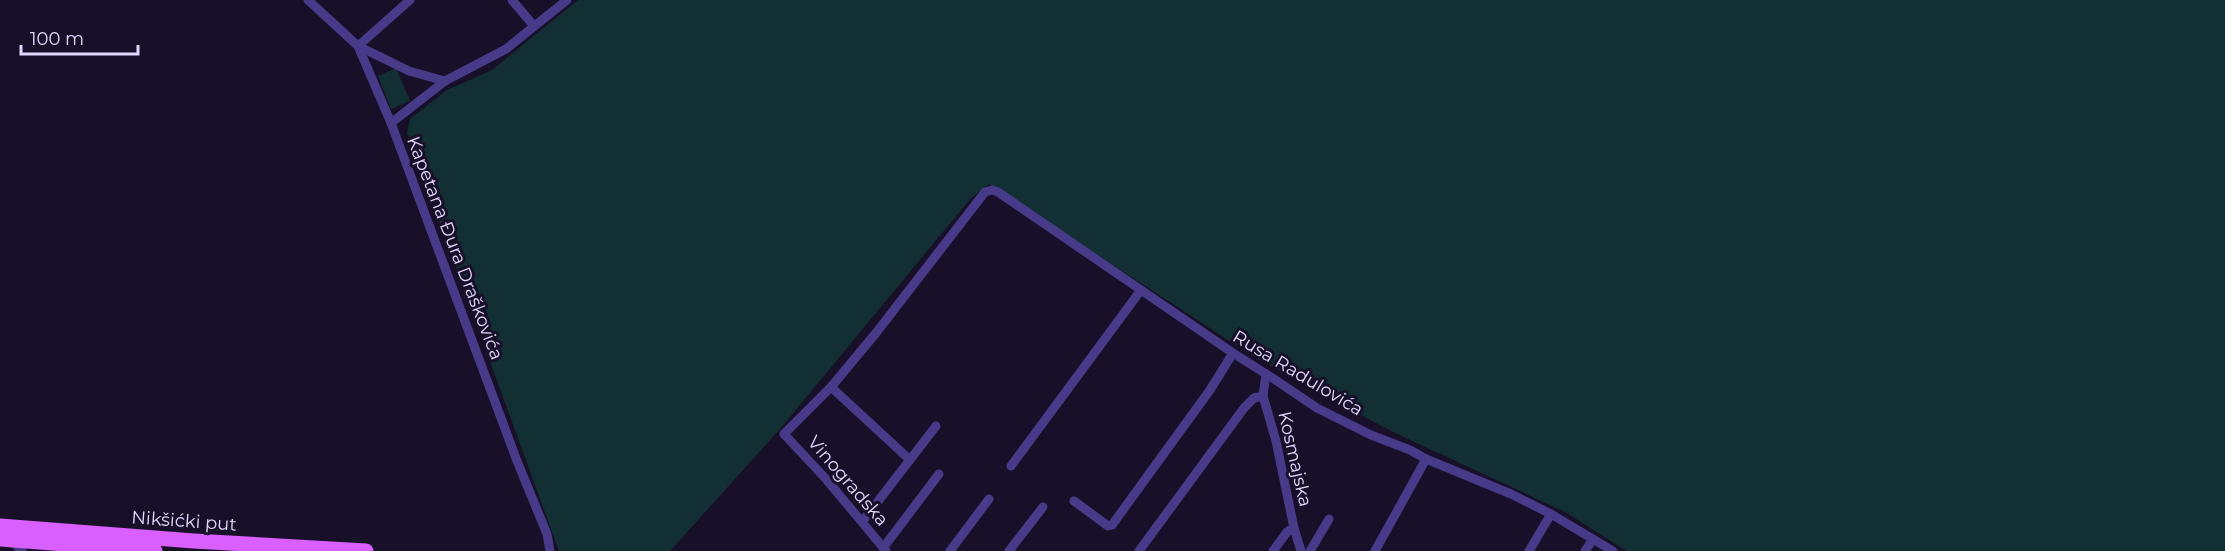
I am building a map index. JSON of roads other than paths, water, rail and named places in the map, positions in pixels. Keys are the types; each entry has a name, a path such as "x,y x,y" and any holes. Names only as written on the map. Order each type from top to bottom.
{"main road":[{"name":"Nikšićki put","path":"0,526 234,547 366,551"},
{"path":"11,543 52,548 156,551"}],"street":[{"path":"358,46 410,0"},
{"path":"512,0 534,26"},
{"path":"391,123 445,81 506,49 567,0"},
{"path":"315,2 358,46 410,71 445,81"},
{"name":"Kapetana Đura Draškovića","path":"358,46 391,123 513,450 547,534 550,551"},
{"name":"Rusa Radulovića","path":"831,387 986,192 992,190 1330,416 1511,494 1551,514 1612,551"},
{"path":"1011,466 1141,290"},
{"path":"1074,501 1108,526 1112,525 1210,390 1233,353"},
{"name":"Kosmajska","path":"1266,374 1263,396 1276,441 1301,551"},
{"path":"831,387 909,459"},
{"name":"Vinogradska","path":"831,387 784,434 884,549"},
{"path":"1139,551 1244,408 1254,398 1263,396"},
{"path":"862,522 936,426"},
{"path":"1375,551 1426,459"},
{"path":"884,549 939,474"},
{"path":"950,551 989,499"},
{"path":"1009,551 1043,507"},
{"path":"1529,551 1551,514"},
{"path":"1310,551 1329,519"},
{"path":"1273,551 1287,532 1294,528"},
{"path":"1585,551 1593,539"}]}
